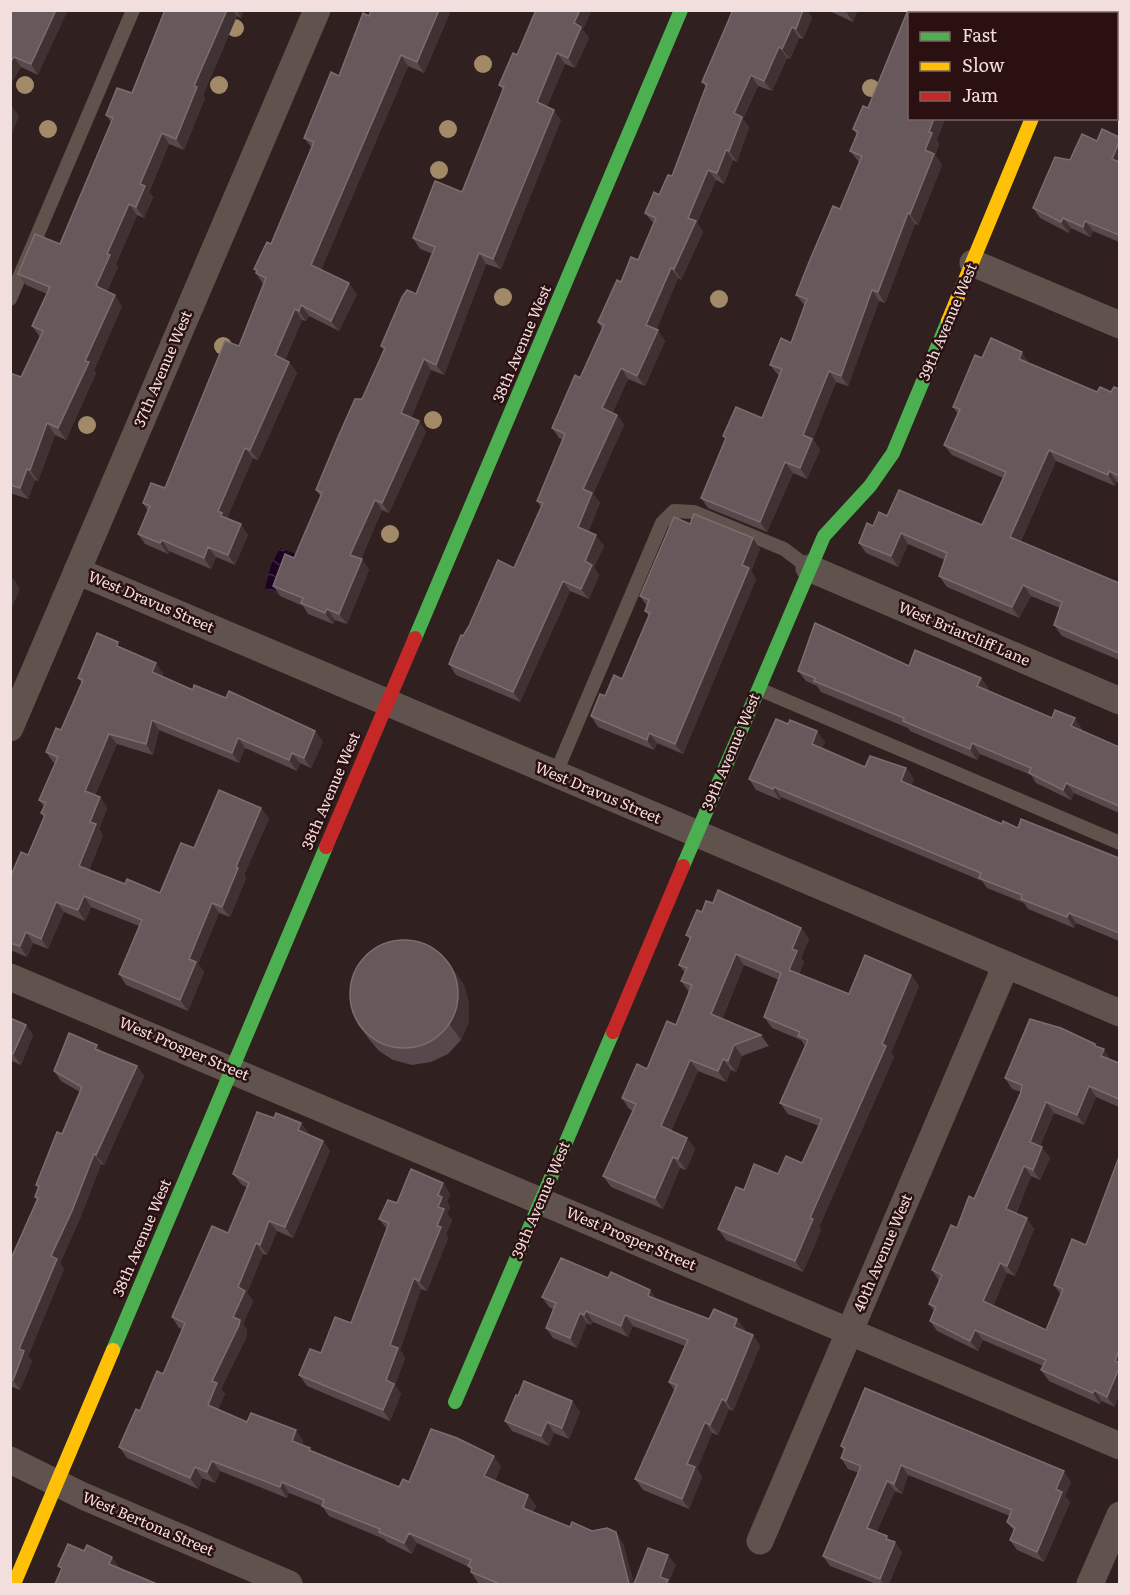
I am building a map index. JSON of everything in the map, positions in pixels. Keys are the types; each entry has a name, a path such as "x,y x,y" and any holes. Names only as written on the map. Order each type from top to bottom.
{"street":[{"name":"37th Avenue West","path":"10,728 317,10"},
{"name":"38th Avenue West","path":"14,1584 681,10"},
{"name":"39th Avenue West","path":"455,1402 809,568 824,536 870,486 893,453 1031,120"},
{"path":"973,263 1119,326"},
{"name":"West Briarcliff Lane","path":"809,568 1119,701"},
{"name":"West Dravus Street","path":"77,571 1119,1013"},
{"name":"40th Avenue West","path":"760,1541 1006,965"},
{"name":"West Prosper Street","path":"10,977 1119,1446"},
{"name":"West Bertona Street","path":"10,1460 83,1497 289,1584"},
{"path":"1090,1584 1119,1515"}],"lane":[{"path":"10,299 133,10"},
{"path":"555,775 662,523 674,511 694,512 784,549 809,568"},
{"path":"759,689 1119,843"}],"water":[{"path":"280,548 306,558 295,568 278,594 265,588 271,565"}],"building":[{"path":"10,10 56,10 31,64 14,57 10,62"},
{"path":"165,10 227,10 194,86 197,87 176,139 162,133 140,184 145,186 136,207 129,204 107,254 110,255 96,286 115,295 85,361 89,362 58,428 47,423 30,470 27,469 20,488 10,485 10,373 21,377 43,331 32,326 50,287 18,274 35,234 60,244 113,118 106,115 117,88 132,93"},
{"path":"371,10 439,10 417,62 401,55 311,265 349,283 331,321 301,305 299,311 295,309 275,355 289,362 250,450 245,448 218,511 222,513 221,516 241,524 228,555 208,547 204,558 162,540 160,543 138,534 150,506 143,503 151,483 165,488 225,341 239,346 266,278 256,273 257,270 254,269 267,242 271,244 314,142 304,138 331,72 339,76 363,13 369,16"},
{"path":"536,10 580,10 574,23 581,27 568,58 557,53 537,102 554,110 493,259 479,253 436,365 424,359 401,413 419,421 382,503 375,500 350,555 362,559 339,614 327,609 325,613 301,603 303,598 273,586 285,554 294,558 322,493 316,490 355,399 362,399 385,348 381,346 402,297 407,290 416,294 435,247 413,238 435,181 462,192 504,87 499,85 513,53 517,55"},
{"path":"733,10 803,10 796,29 792,27 782,49 779,47 764,81 751,75 734,113 742,117 729,151 726,150 717,173 708,170 688,218 696,221 674,269 671,268 646,325 658,330 637,376 621,368 602,408 617,415 583,489 592,493 578,527 596,535 585,561 592,565 581,589 563,581 513,692 449,664 461,635 463,636 469,626 498,560 514,568 543,503 537,501 565,434 552,428 575,375 580,378 604,325 598,322 617,280 621,282 631,257 638,260 656,218 645,213 654,192 659,195 668,175 672,176 707,84 702,82"},
{"path":"908,10 987,10 986,12 908,12 908,120 933,120 929,132 932,133 925,150 934,154 910,214 908,213 878,292 872,290 841,376 829,371 803,435 812,439 800,468 785,462 760,522 701,498 736,407 762,418 782,369 770,365 781,338 791,343 807,299 796,295 833,206 840,209 862,156 850,151 858,132 853,129 863,106 868,108"},
{"path":"1119,27 1119,86 1118,86"},
{"path":"1102,129 1119,137 1112,159 1119,162 1119,235 1085,221 1083,227 1063,218 1061,222 1033,208 1055,157 1070,160 1082,134 1097,141"},
{"path":"991,338 1022,352 1019,359 1097,392 1100,387 1111,392 1114,387 1119,389 1119,476 1109,471 1108,475 1049,450 1010,537 1119,583 1119,653 1054,625 1062,602 1023,585 1012,607 939,576 947,553 901,533 891,556 859,543 867,523 873,526 879,512 887,516 899,490 982,525 1006,472 944,445 960,409 953,407 975,355 982,358"},
{"path":"694,514 753,538 742,565 749,568 675,744 649,733 647,740 591,716 600,694 605,696 614,675 622,679 650,613 645,611 649,600 640,596 674,517 690,524"},
{"path":"815,623 909,666 915,650 981,678 977,686 1052,718 1055,710 1075,718 1071,726 1119,747 1119,806 1066,783 1063,790 1029,773 1031,768 972,743 970,749 903,721 904,718 814,681 815,678 798,671"},
{"path":"97,633 118,642 117,646 156,663 152,672 193,690 194,685 226,698 229,691 315,731 304,758 292,753 289,760 238,738 232,753 152,720 146,744 109,734 85,791 100,797 90,822 96,824 79,866 125,884 127,879 160,893 181,843 194,848 219,790 261,808 222,907 212,903 189,959 196,962 180,1000 119,974 142,920 84,896 78,910 56,902 41,939 26,932 20,946 10,943 10,878 21,852 28,855 45,815 41,813 46,803 39,800 58,757 46,752 56,728 61,730 83,680 78,678"},
{"path":"776,719 788,724 790,720 817,731 812,744 865,767 870,756 906,768 901,781 1002,824 1003,821 1018,828 1021,819 1119,858 1119,933 1069,913 1067,917 1021,899 1022,895 979,878 981,873 774,787 773,789 749,779"},
{"path":"718,890 801,928 792,949 797,951 789,970 849,994 865,955 911,975 882,1044 886,1046 810,1218 813,1219 795,1261 718,1229 736,1187 744,1190 754,1164 778,1174 786,1156 802,1163 822,1119 780,1103 808,1040 798,1036 800,1032 764,1017 781,973 736,954 711,1014 761,1035 734,1045 728,1061 723,1059 718,1071 690,1060 661,1126 687,1138 678,1159 673,1157 655,1198 603,1176 636,1104 622,1098 637,1064 647,1069 667,1021 676,1025 692,985 681,981 687,968 679,965 691,937 686,935 697,910 702,912 706,901 713,903"},
{"path":"404,940 425,944 442,956 454,973 458,994 454,1015 442,1032 425,1044 404,1048 383,1044 366,1032 354,1015 350,994 354,973 366,956 383,944"},
{"path":"10,1018 26,1025 13,1054 10,1053"},
{"path":"1030,1019 1061,1028 1104,1049 1101,1056 1119,1063 1119,1099 1089,1086 1077,1115 1046,1102 1030,1142 1042,1147 1033,1170 1024,1166 1006,1209 1027,1218 1007,1266 1000,1263 983,1301 1046,1330 1063,1289 1054,1285 1072,1239 1086,1245 1119,1157 1119,1350 1115,1361 1119,1363 1119,1368 1107,1397 1041,1370 1046,1360 975,1330 970,1341 930,1321 936,1307 929,1304 942,1275 932,1270 951,1225 957,1228 969,1196 974,1199 1021,1092 1022,1085 1005,1078"},
{"path":"69,1033 97,1045 95,1049 137,1066 96,1155 94,1154 72,1211 51,1256 57,1259 19,1349 24,1351 13,1380 10,1379 10,1261 38,1198 35,1197 39,1186 36,1185 57,1132 62,1134 82,1087 54,1071"},
{"path":"257,1112 274,1118 276,1113 301,1123 298,1130 323,1141 285,1227 269,1221 260,1245 256,1243 238,1287 245,1291 233,1317 240,1320 239,1325 212,1381 217,1383 208,1405 247,1422 251,1413 296,1430 292,1441 399,1487 403,1479 409,1482 431,1429 457,1438 494,1456 484,1476 528,1495 523,1508 570,1527 572,1522 592,1531 607,1528 616,1532 629,1584 500,1584 471,1572 472,1568 468,1566 471,1560 409,1533 404,1543 379,1532 380,1529 322,1506 324,1500 282,1482 280,1487 212,1461 207,1472 195,1467 190,1478 119,1447 136,1409 140,1411 157,1371 163,1374 185,1323 172,1317 212,1226 228,1233 249,1183 233,1174"},
{"path":"411,1169 443,1183 438,1195 442,1197 438,1207 444,1209 437,1226 441,1227 419,1281 414,1278 390,1345 398,1348 386,1380 394,1384 383,1410 299,1375 310,1349 321,1353 335,1317 351,1323 389,1223 379,1219 388,1200 397,1203"},
{"path":"561,1258 608,1278 611,1272 650,1290 648,1296 709,1319 714,1309 737,1319 734,1327 753,1335 726,1401 722,1399 710,1425 705,1422 687,1464 695,1467 682,1499 635,1479 677,1385 669,1382 688,1340 625,1315 621,1326 586,1311 584,1315 580,1313 570,1338 546,1328 556,1303 542,1297"},
{"path":"524,1381 572,1401 562,1428 547,1422 541,1436 505,1421"},
{"path":"865,1388 1064,1471 1056,1489 1062,1492 1037,1552 1010,1540 1015,1528 1007,1522 1012,1510 901,1465 894,1484 887,1481 867,1528 895,1542 880,1579 823,1556 861,1466 841,1458 845,1448 841,1446"},
{"path":"68,1544 84,1551 87,1545 112,1557 109,1564 157,1584 55,1584 62,1568 58,1566"},
{"path":"648,1548 668,1555 660,1577 668,1580 666,1584 634,1584"}],"traffic: fast":[{"path":"415,638 681,10"},
{"path":"683,866 824,536 870,486 893,453 948,321"},
{"path":"113,1350 326,847"},
{"path":"455,1402 613,1032"}],"traffic: slow":[{"path":"948,321 1031,120"},
{"path":"14,1584 113,1350"}],"traffic: jam":[{"path":"326,847 415,638"},
{"path":"613,1032 683,866"}]}
